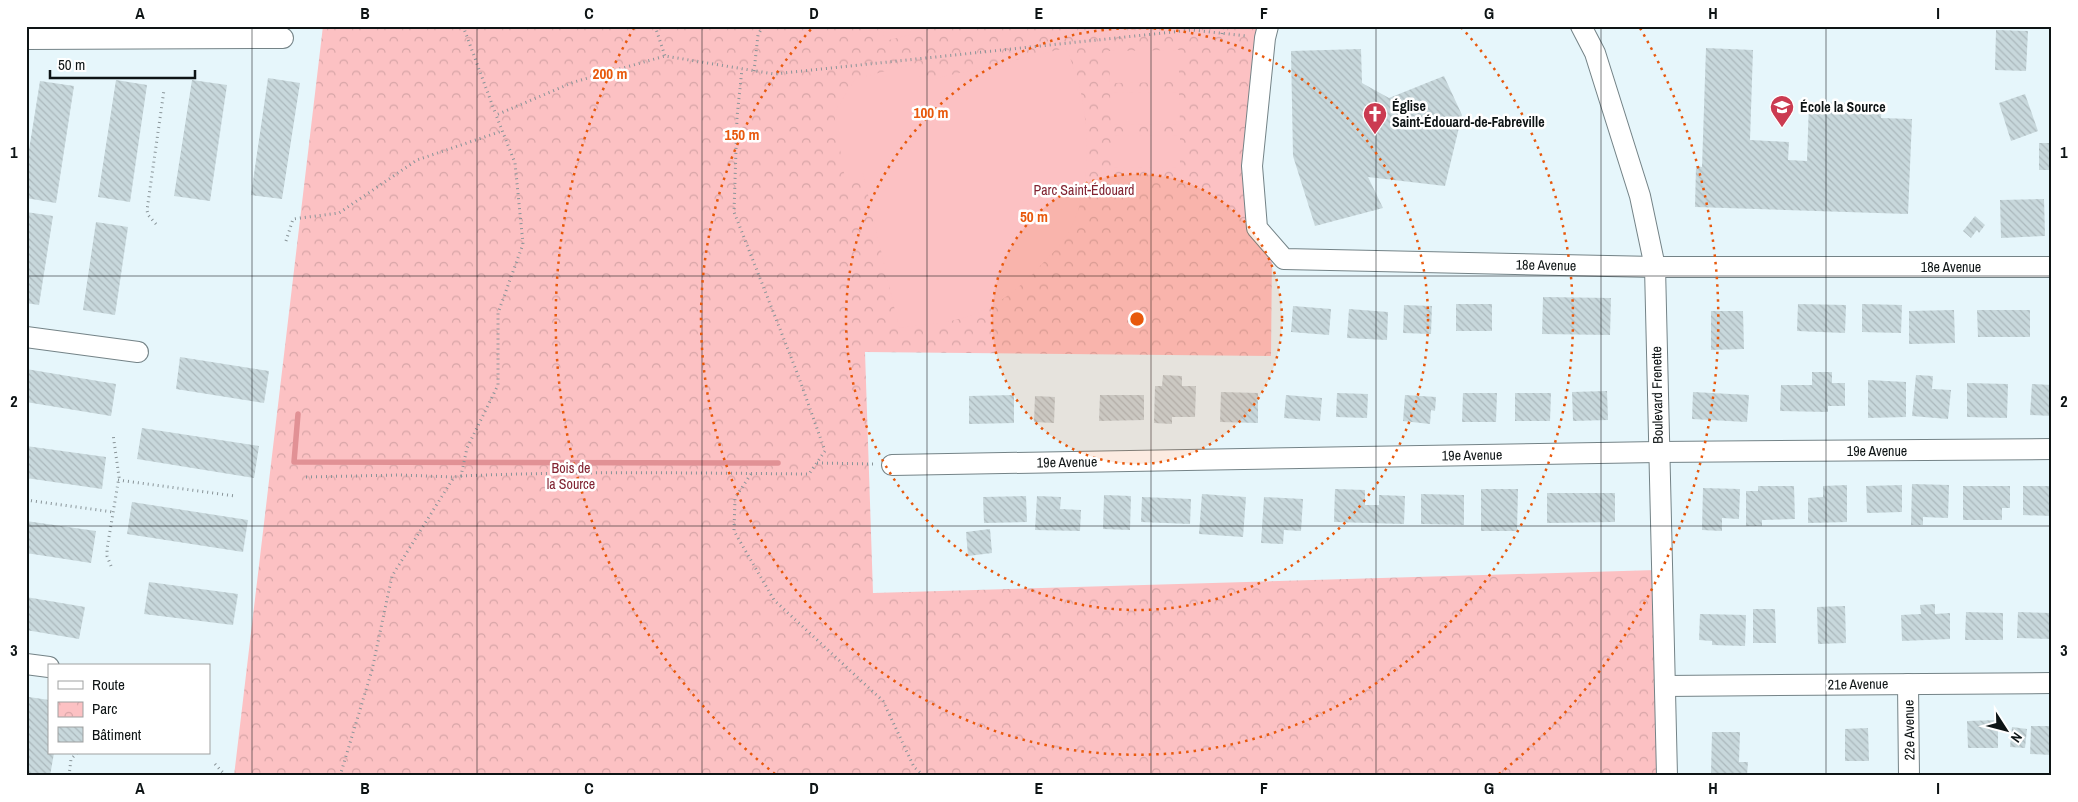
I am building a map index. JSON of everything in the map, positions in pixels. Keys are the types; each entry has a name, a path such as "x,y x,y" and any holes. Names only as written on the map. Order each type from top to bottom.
{"street":[{"name":"Boulevard Frenette","path":"1581,26 1595,53 1640,196 1655,267 1667,776"},
{"name":"18e Avenue","path":"1266,32 1252,166 1257,228 1284,259 1655,267 2052,267"},
{"path":"26,40 283,38"},
{"path":"26,337 138,352"},
{"name":"19e Avenue","path":"892,464 1658,452 2052,449"},
{"path":"26,664 48,667"},
{"name":"21e Avenue","path":"1665,686 2052,683"},
{"name":"22e Avenue","path":"1908,684 1909,776"}],"path":[{"path":"461,476 466,451 498,385 498,313 523,244 515,163 464,26"},
{"path":"655,26 665,56"},
{"path":"754,71 758,34 763,26"},
{"path":"1222,34 1223,26"},
{"path":"496,115 574,82 665,56 774,74 1192,30 1222,34 1266,32"},
{"path":"306,477 400,475 454,477 522,474 809,474 825,451 798,375 734,212 737,117 742,69"},
{"path":"156,224 148,215 147,210 164,90"},
{"path":"286,241 294,219 339,213 417,160 502,131"},
{"path":"112,566 106,549 118,480 116,444 113,434"},
{"path":"817,463 892,464"},
{"path":"751,474 735,498 734,531 739,540 774,600 883,701 914,767 924,776"},
{"path":"340,776 372,670 392,576 454,477"},
{"path":"118,480 235,496"},
{"path":"26,500 113,512"},
{"path":"68,776 71,758 76,754"},
{"path":"215,764 226,776"}],"green space":[{"name":"Bois de la Source","path":"323,26 1276,26 1247,210 1272,252 1271,356 865,352 873,593 1656,570 1657,776 234,776"},
{"path":"882,26 924,26 925,31 885,41"},
{"path":"1066,48 1080,88 1087,144 1081,202 1066,236 1025,282 996,303 963,318 899,328 863,173 845,179 834,113 855,79 917,63 921,82"},
{"path":"1179,50 1179,82 1110,83 1109,51"},
{"path":"1179,92 1180,124 1111,125 1110,93"},
{"path":"1180,135 1180,167 1111,168 1111,136"}],"building":[{"path":"1996,30 2028,31 2026,71 1995,70"},
{"path":"1706,48 1753,50 1750,140 1789,142 1788,160 1807,161 1809,102 1882,104 1881,118 1912,119 1908,214 1695,207 1696,166 1702,167"},
{"name":"Église Saint-Édouard-de-Fabreville","path":"1361,49 1362,83 1389,98 1444,76 1462,115 1445,186 1368,177 1383,208 1315,226 1293,156 1291,51"},
{"path":"268,78 300,83 282,199 251,195"},
{"path":"116,80 147,85 130,202 98,197"},
{"path":"192,80 227,85 210,201 174,196"},
{"path":"40,81 74,86 56,203 26,198 26,169"},
{"path":"2025,94 2038,131 2011,141 1999,103"},
{"path":"2039,143 2052,143 2052,170 2039,170"},
{"path":"2044,199 2045,236 2001,238 2000,200"},
{"path":"26,212 53,216 39,305 26,303"},
{"path":"1975,216 1985,225 1979,233 1977,230 1971,238 1963,231"},
{"path":"96,222 128,227 115,315 83,310"},
{"path":"1543,297 1611,298 1610,335 1542,334"},
{"path":"1456,304 1492,304 1492,331 1456,331"},
{"path":"1798,304 1846,305 1845,333 1797,331"},
{"path":"1862,304 1902,305 1901,333 1862,332"},
{"path":"1404,305 1432,306 1431,334 1403,333"},
{"path":"1293,306 1331,309 1329,335 1291,332"},
{"path":"1349,309 1388,312 1387,340 1347,338"},
{"path":"1954,310 1955,343 1909,344 1909,311"},
{"path":"1977,310 2030,310 2030,337 1978,337"},
{"path":"1711,311 1743,311 1744,349 1711,350"},
{"path":"180,357 269,371 264,403 176,389"},
{"path":"26,369 116,384 111,416 26,402"},
{"path":"1812,372 1832,372 1832,383 1845,383 1845,406 1828,406 1828,412 1780,411 1781,385 1812,385"},
{"path":"1163,375 1182,376 1182,386 1196,386 1195,417 1172,417 1172,424 1154,423 1155,386 1162,386"},
{"path":"1916,375 1933,376 1932,389 1951,390 1948,419 1912,416"},
{"path":"1868,380 1906,382 1906,417 1868,418"},
{"path":"1967,383 2008,384 2007,418 1967,417"},
{"path":"2032,384 2052,385 2052,416 2030,415"},
{"path":"1607,391 1608,420 1573,421 1572,392"},
{"path":"1221,392 1258,393 1258,423 1220,422"},
{"path":"1693,392 1749,395 1747,422 1692,419"},
{"path":"1337,393 1368,394 1367,418 1336,417"},
{"path":"1463,393 1497,393 1496,422 1462,422"},
{"path":"1515,393 1551,393 1550,421 1515,421"},
{"path":"1014,395 1014,423 969,424 969,396"},
{"path":"1100,395 1144,395 1144,420 1099,421"},
{"path":"1286,395 1322,398 1320,421 1284,418"},
{"path":"1405,395 1436,397 1435,411 1431,410 1430,424 1403,421"},
{"path":"1035,396 1055,397 1054,423 1034,422"},
{"path":"142,428 259,446 254,478 137,459"},
{"path":"26,446 106,457 102,489 26,478"},
{"path":"1912,484 1949,485 1948,518 1923,517 1923,525 1911,525"},
{"path":"1847,485 1847,522 1808,523 1808,498 1823,497 1823,486"},
{"path":"1902,485 1902,512 1867,513 1866,486"},
{"path":"1758,486 1794,486 1795,519 1762,520 1762,526 1746,526 1746,491 1758,491"},
{"path":"1963,486 2010,486 2010,508 2002,508 2002,520 1963,520"},
{"path":"2023,486 2052,486 2052,516 2023,515"},
{"path":"1703,488 1740,489 1739,519 1722,518 1722,531 1702,530"},
{"path":"1335,489 1365,490 1365,505 1379,505 1379,495 1405,496 1404,524 1334,522"},
{"path":"1481,489 1518,489 1517,531 1481,531"},
{"path":"1547,493 1615,493 1615,522 1547,523"},
{"path":"1202,494 1246,497 1243,537 1199,534"},
{"path":"1421,494 1464,495 1464,525 1421,524"},
{"path":"1104,495 1131,496 1130,530 1103,529"},
{"path":"1026,496 1027,522 984,523 983,497"},
{"path":"1037,496 1061,497 1060,509 1081,510 1080,531 1035,530"},
{"path":"1142,497 1191,499 1190,524 1141,522"},
{"path":"1264,497 1303,499 1301,531 1284,530 1283,544 1261,543"},
{"path":"132,502 248,520 243,552 127,534"},
{"path":"26,521 96,531 91,563 26,553"},
{"path":"990,529 992,553 968,556 966,532"},
{"path":"149,582 238,594 233,625 144,614"},
{"path":"26,597 85,607 79,639 26,630"},
{"path":"1935,604 1935,614 1950,613 1950,639 1902,641 1901,615 1921,614 1920,605"},
{"path":"1845,606 1846,643 1818,644 1817,607"},
{"path":"1753,609 1775,609 1776,643 1753,643"},
{"path":"1966,612 2003,613 2003,640 1965,640"},
{"path":"2018,612 2052,613 2052,639 2017,638"},
{"path":"1700,614 1746,615 1745,646 1712,645 1712,641 1699,640"},
{"path":"29,697 48,700 48,754 54,754 50,776 26,776 26,719"},
{"path":"1998,720 1998,748 1968,748 1967,721"},
{"path":"2031,726 2052,726 2052,755 2030,754"},
{"path":"2012,727 2027,729 2025,748 2010,747"},
{"path":"1868,728 1869,761 1845,761 1845,729"},
{"path":"1712,732 1740,732 1739,762 1748,762 1747,775 1711,774"}],"waterway":[{"path":"298,414 294,462 778,463"}],"place":[{"name":"École la Source","path":"1782,128"},
{"name":"Église Saint-Édouard-de-Fabreville","path":"1375,135"}],"park label":[{"name":"Parc Saint-Édouard","path":"1084,190"}]}
